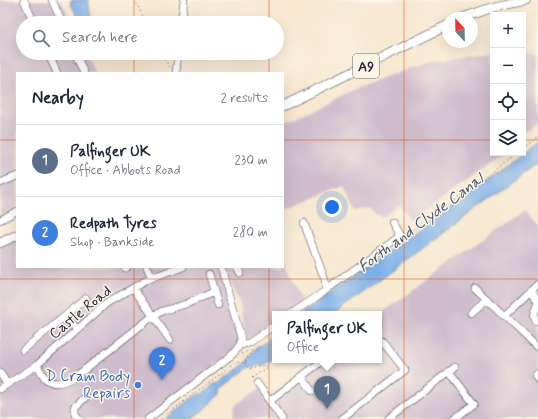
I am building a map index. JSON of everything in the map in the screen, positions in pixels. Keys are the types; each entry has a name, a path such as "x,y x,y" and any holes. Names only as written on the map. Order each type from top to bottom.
{"main road":[{"path":"478,12 494,7 526,0"},
{"name":"A9","path":"284,106 442,28"},
{"path":"0,243 16,235"}],"street":[{"path":"24,0 31,16"},
{"path":"52,0 59,16"},
{"path":"182,16 184,0"},
{"path":"51,60 57,72"},
{"path":"78,60 84,72"},
{"path":"176,72 177,60"},
{"path":"0,183 16,176"},
{"path":"0,220 16,211"},
{"path":"295,311 400,236 392,222"},
{"path":"304,223 325,280 324,291"},
{"path":"147,268 152,278"},
{"name":"Castle Road","path":"0,389 37,365 107,303 152,278 180,268"},
{"path":"148,419 233,354 240,345 241,338 221,268"},
{"path":"209,274 218,306"},
{"path":"504,316 538,284"},
{"path":"133,288 170,340"},
{"path":"475,288 538,348"},
{"path":"531,290 538,302 534,315 536,321"},
{"path":"37,365 46,379 59,383 68,381 153,316 162,311 186,304 214,292"},
{"path":"23,350 86,298"},
{"path":"471,313 487,299"},
{"path":"65,316 77,329"},
{"path":"240,345 249,343 272,327"},
{"path":"342,419 405,370 382,341"},
{"path":"270,401 319,363"},
{"path":"388,419 452,369 474,404 454,419"},
{"path":"0,373 7,384"},
{"path":"538,373 535,376 538,380"},
{"path":"302,377 312,391"},
{"path":"257,383 282,419"},
{"path":"79,419 75,414 74,407 86,397"}],"path":[{"path":"135,0 143,16"},
{"path":"165,60 176,72"},
{"path":"526,146 538,137"},
{"path":"401,238 466,192 513,156"},
{"path":"233,354 238,356 253,347 244,363"},
{"path":"161,419 236,362 244,363 249,369 265,365 267,367 252,378 257,383"}],"shaded area":[{"path":"0,0 61,0 69,16 16,16 16,60 89,60 95,72 16,72 16,208 0,218"},
{"path":"490,52 490,156 502,156 411,221 399,205 382,217 376,215 370,208 355,211 344,186 284,210 284,123 355,89 436,60"},
{"path":"526,53 538,54 538,125 526,131"},
{"path":"525,210 538,226 538,419 233,419 235,405 260,388 268,398 314,363 382,363 382,313"},
{"path":"16,235 16,268 284,268 284,257 302,304 292,311 272,311 272,324 248,339 239,301 235,295 230,279 225,281 240,345 148,419 0,419 0,243"}],"water":[{"path":"71,0 88,0 91,16 77,16 71,4"},
{"path":"538,142 538,163 338,311 305,311 481,186 520,156 526,156 526,151"},
{"path":"272,337 272,359 265,364 249,367 220,389 222,393 191,419 165,419 197,395 203,394 215,383 216,385 246,363 255,349"}],"place":[{"name":"Redpath Tyres","path":"162,380"},
{"name":"D Cram Body Repairs","path":"138,385"},
{"name":"Palfinger UK","path":"327,409"}],"water label":[{"name":"Forth and Clyde Canal","path":"420,222"}]}
